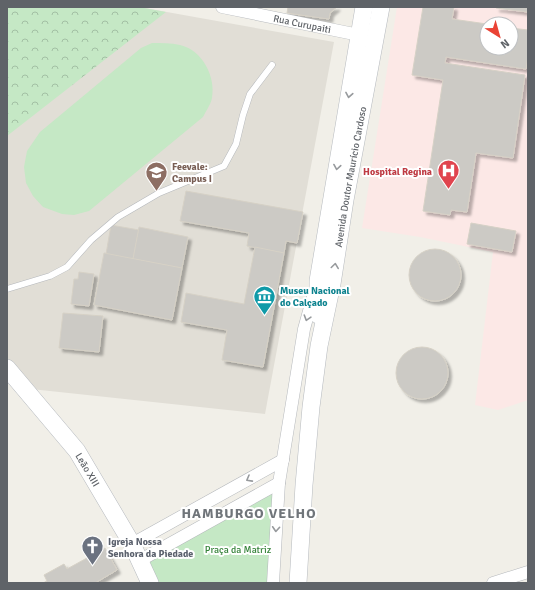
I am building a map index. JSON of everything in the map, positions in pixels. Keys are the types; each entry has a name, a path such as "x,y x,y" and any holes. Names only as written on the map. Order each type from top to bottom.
{"main road":[{"name":"Avenida Doutor Maurício Cardoso","path":"362,62 359,35 371,12"},
{"name":"Avenida Doutor Maurício Cardoso","path":"319,346 318,281 338,199 371,12"},
{"name":"Avenida Doutor Maurício Cardoso","path":"298,583 310,415 319,346 332,284 338,199"},
{"name":"Leão XIII","path":"7,368 77,451 132,544 150,583"}],"street":[{"name":"Rua Curupaiti","path":"222,7 359,35"},
{"path":"272,583 279,483 304,329 318,281"},
{"path":"132,544 283,460"},
{"path":"140,561 279,483"},
{"path":"493,583 528,572"}],"lane":[{"path":"7,288 50,276 67,267 91,240 118,217 159,193 224,166 236,144 250,94 272,65"}],"shaded area":[{"name":"Feevale: Campus I","path":"7,7 139,7 334,42 265,414 31,389 7,359"},
{"name":"Hospital Regina","path":"397,7 528,7 528,400 498,410 475,405 493,252 420,237 362,228"}],"green space":[{"path":"7,7 139,7 166,12 7,136"},
{"path":"152,43 173,44 188,48 195,52 206,65 212,81 213,90 210,105 203,117 89,211 74,215 62,214 43,207 33,196 26,183 24,167 27,151 40,132 141,48"},
{"name":"Praça da Matriz","path":"275,489 271,583 154,583 144,563"}],"building":[{"path":"288,7 337,7 330,13 329,19 287,13"},
{"path":"423,7 454,7 452,19 479,23 479,56 519,56 519,29 528,30 528,56 526,69 446,57 445,63 525,75 513,158 476,153 467,212 451,210 450,215 423,211 443,80 412,75"},
{"path":"528,7 528,12 496,8"},
{"path":"186,191 303,212 297,243 286,241 284,253 247,246 249,233 180,221"},
{"path":"471,223 516,231 512,252 467,244"},
{"path":"111,225 139,230 133,259 106,254"},
{"path":"139,227 188,237 182,268 133,259"},
{"path":"255,247 284,253 263,367 222,360 227,330 181,322 186,293 244,304"},
{"path":"435,249 445,251 453,257 459,265 461,275 459,285 453,293 445,299 435,301 425,299 417,293 411,285 409,275 411,265 417,257 425,251"},
{"path":"104,253 182,268 172,320 94,305"},
{"path":"79,272 94,274 89,306 71,304 74,279 78,279"},
{"path":"63,313 103,316 99,352 59,348"},
{"path":"422,347 432,349 440,355 446,363 448,373 446,383 440,391 432,397 422,399 412,397 404,391 398,383 396,373 398,363 404,355 412,349"},
{"name":"Igreja Nossa Senhora da Piedade","path":"105,548 117,570 95,583 43,583 47,581 44,575 64,564 67,569"}],"place":[{"name":"Hospital Regina","path":"448,190"},
{"name":"Feevale: Campus I","path":"157,192"},
{"name":"Museu Nacional do Calçado","path":"265,316"},
{"name":"Igreja Nossa Senhora da Piedade","path":"93,566"}],"district":[{"name":"HAMBURGO VELHO","path":"249,513"}]}
